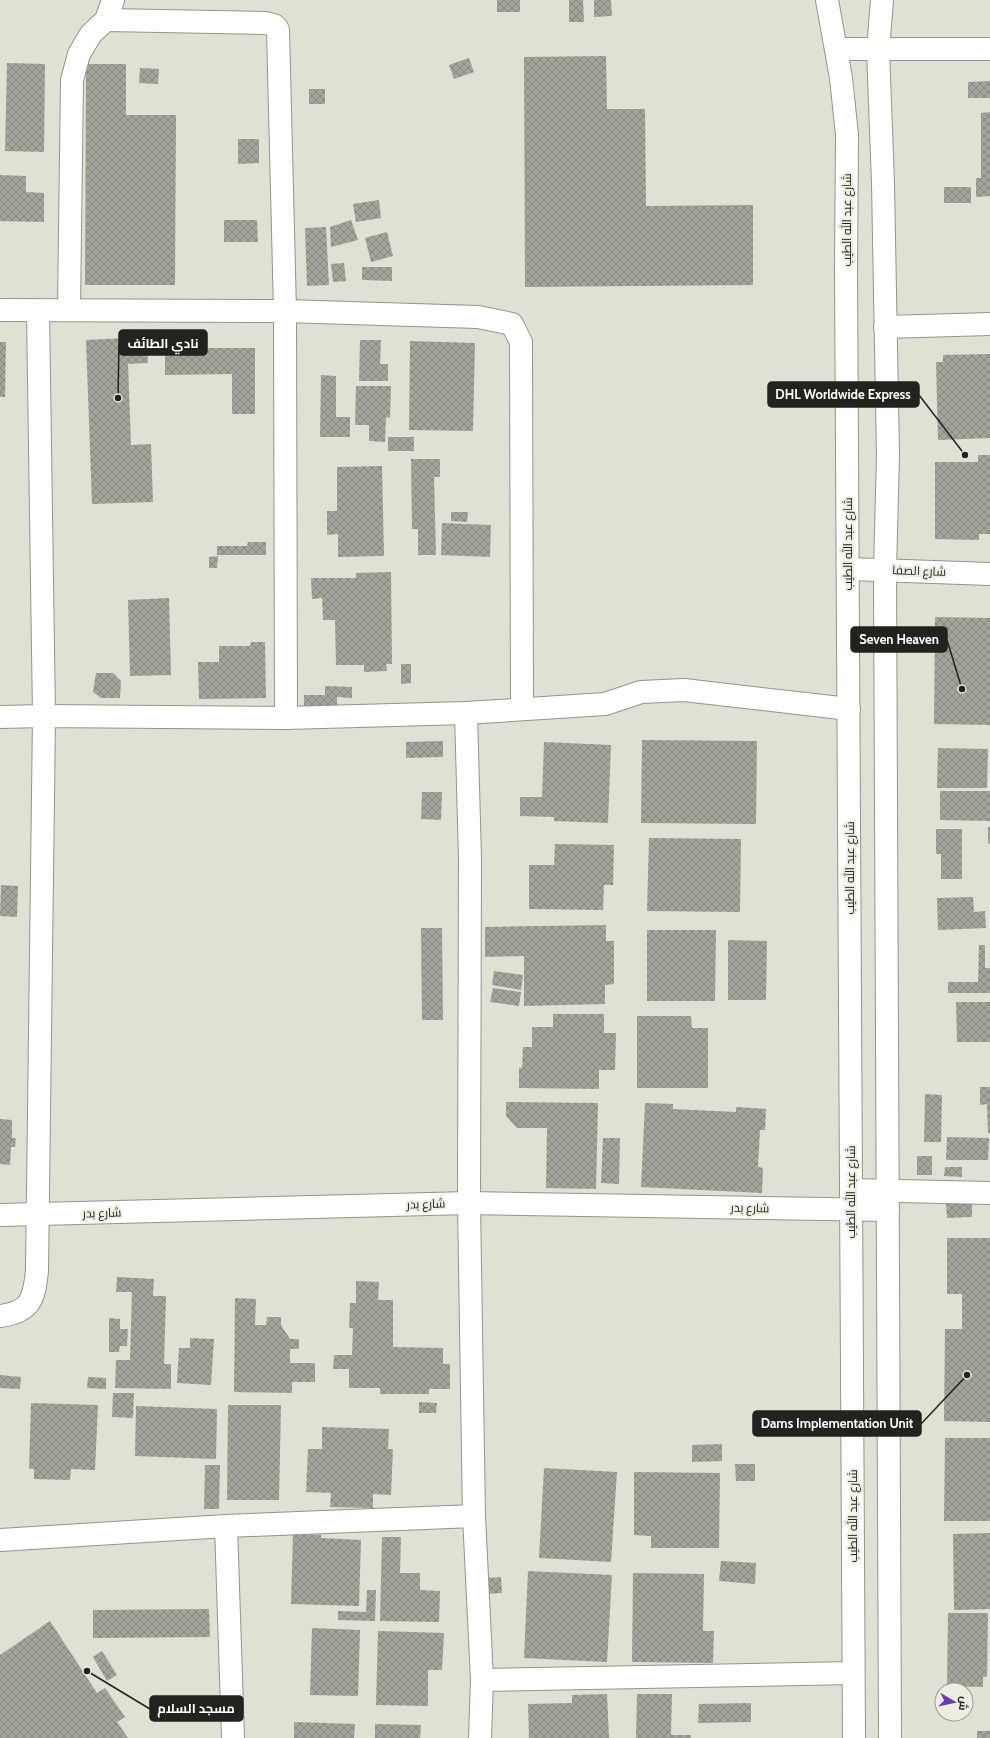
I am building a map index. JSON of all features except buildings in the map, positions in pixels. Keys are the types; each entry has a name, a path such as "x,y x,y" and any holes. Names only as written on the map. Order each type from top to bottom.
{"street":[{"name":"شارع عبد الله الطيب","path":"827,0 836,49 847,135 846,277 849,569 854,1738"},
{"path":"882,0 878,50 883,190 888,454 885,570 890,1738"},
{"path":"69,309 72,80 79,54 91,34 109,10 265,23 277,26 285,311 286,718"},
{"path":"836,49 990,49"},
{"path":"0,310 38,311 69,309 285,311 478,317 512,324 521,342 522,708"},
{"path":"0,1316 10,1315 25,1308 34,1293 37,1271 44,716 38,311"},
{"path":"886,327 990,324"},
{"name":"شارع الصفا","path":"849,569 990,574"},
{"path":"0,717 286,718 466,712 605,704 641,692 684,690 849,709"},
{"path":"466,712 470,858 469,1203 474,1516 482,1680 480,1738"},
{"name":"شارع بدر","path":"0,1216 469,1203 888,1201 990,1193"},
{"path":"0,1540 226,1526 474,1516"},
{"path":"226,1526 233,1738"},
{"path":"482,1680 853,1673"}],"place":[{"name":"نادي الطائف","path":"118,398"},
{"name":"DHL Worldwide Express","path":"965,455"},
{"name":"Seven Heaven","path":"962,689"},
{"name":"Dams Implementation Unit","path":"967,1375"},
{"name":"مسجد السلام","path":"87,1671"}]}
